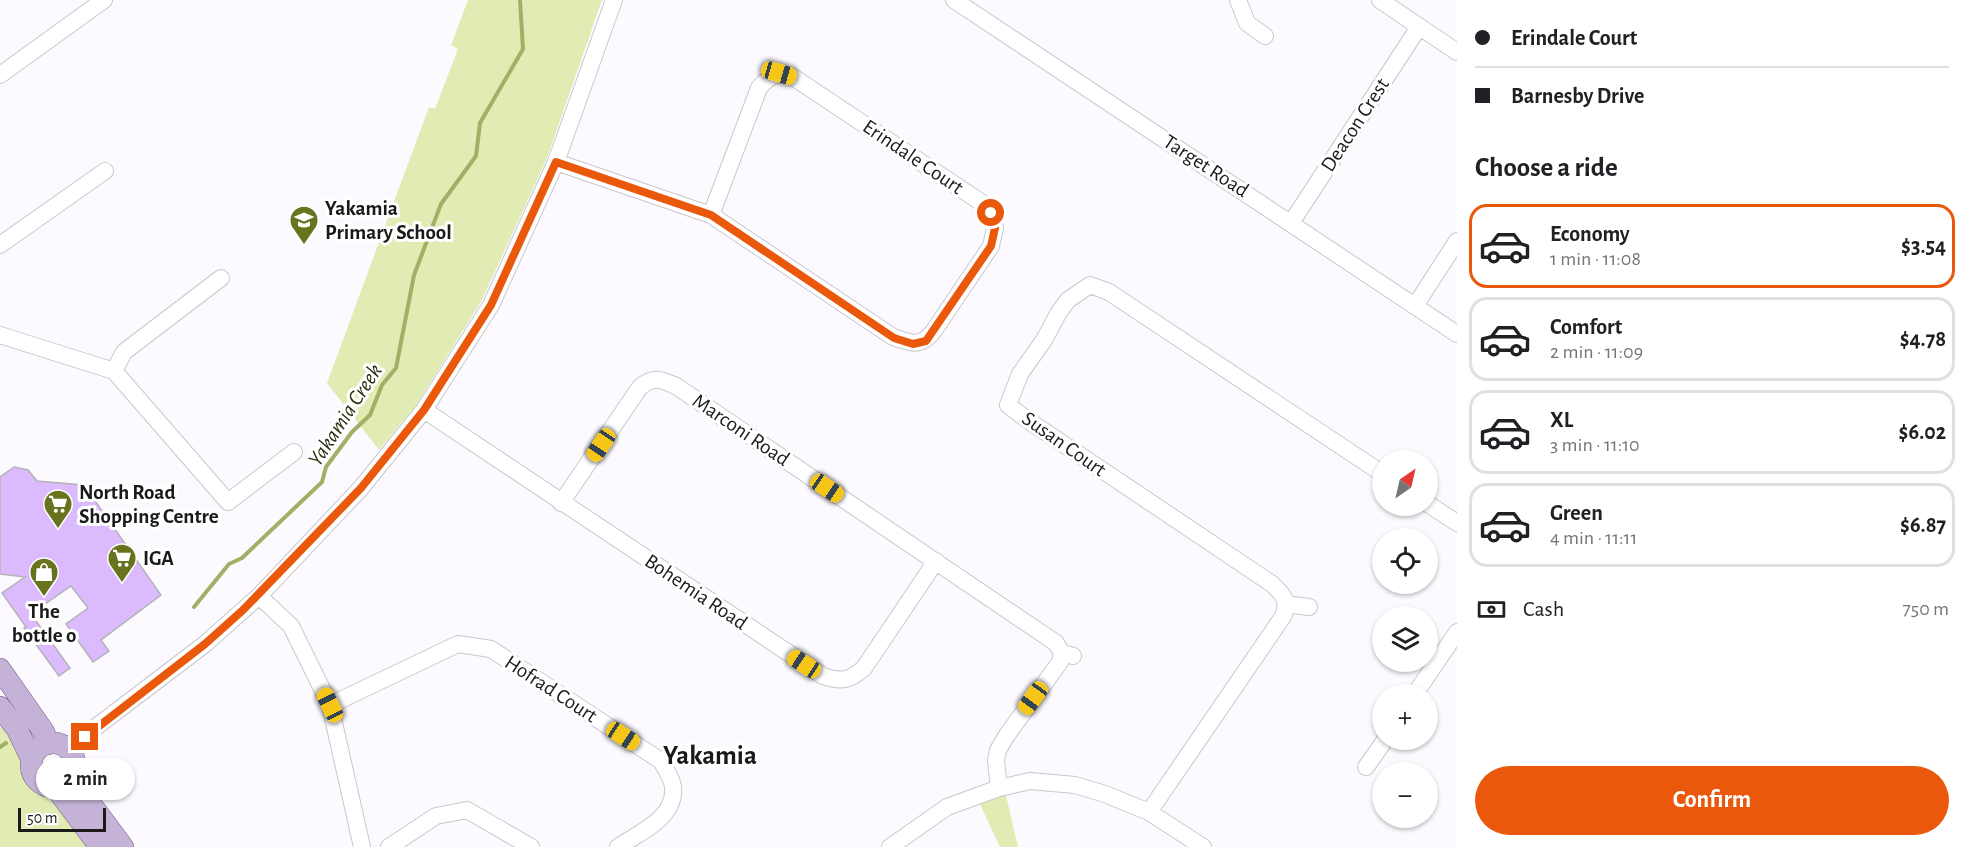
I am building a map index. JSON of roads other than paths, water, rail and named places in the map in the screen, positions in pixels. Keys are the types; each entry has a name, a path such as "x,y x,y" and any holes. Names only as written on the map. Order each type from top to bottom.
{"main road":[{"path":"0,669 44,732 48,744"},
{"path":"0,707 17,729 32,760 32,770 36,779 45,786 55,787 67,783 74,773 75,761 70,751 62,745 48,744 38,749 32,760"},
{"path":"74,773 85,796 123,847"},
{"path":"55,787 100,847"}],"street":[{"path":"0,75 104,0"},
{"path":"70,751 92,730 205,644 259,596 361,488 424,410 491,305 556,162 614,0"},
{"name":"Target Road","path":"954,0 1457,334"},
{"path":"1238,0 1247,23 1265,36"},
{"path":"1380,0 1457,52"},
{"name":"Deacon Crest","path":"1291,223 1419,27"},
{"name":"Erindale Court","path":"556,162 711,215 894,338 913,344 926,341 933,332 991,246 995,228 991,213 982,203 793,77 779,73 767,78 759,88 711,215"},
{"path":"0,245 105,171"},
{"path":"1415,306 1457,241"},
{"path":"114,371 124,352 221,278"},
{"name":"Susan Court","path":"1286,604 1283,594 1272,584 1008,405 1020,374 1068,300 1090,285 1110,292 1372,467"},
{"path":"0,335 114,371 228,502 294,452"},
{"name":"Marconi Road","path":"561,503 640,387 649,380 662,380 676,386 1056,643 1068,654 998,750 996,761 999,788"},
{"name":"Bohemia Road","path":"424,410 822,676 835,680 853,678 864,668 936,561"},
{"path":"1438,511 1457,523"},
{"path":"259,596 291,626 330,705 362,847"},
{"path":"1149,812 1284,615 1286,604 1309,607"},
{"path":"1422,684 1457,632"},
{"name":"Hofrad Court","path":"330,705 458,644 491,650 661,761 673,785 672,803 661,819 618,847"},
{"path":"1366,767 1378,750"},
{"path":"890,847 947,807 999,788 1030,782 1075,785 1106,794 1149,812 1203,847"},
{"path":"389,847 436,816 468,810 531,847"}],"waterway":[{"name":"Yakamia Creek","path":"194,607 229,564 242,558 322,482 326,467 352,432 370,415 382,385 396,368 414,275 441,204 476,156 480,123 523,49 520,0"},
{"name":"Yakamia Creek","path":"0,747 6,743"}],"place":[{"name":"Yakamia Primary School","path":"304,246"},
{"name":"North Road Shopping Centre","path":"58,530"},
{"name":"IGA","path":"122,584"},
{"name":"The bottle o","path":"44,598"}],"district":[{"name":"Yakamia","path":"710,755"}]}
